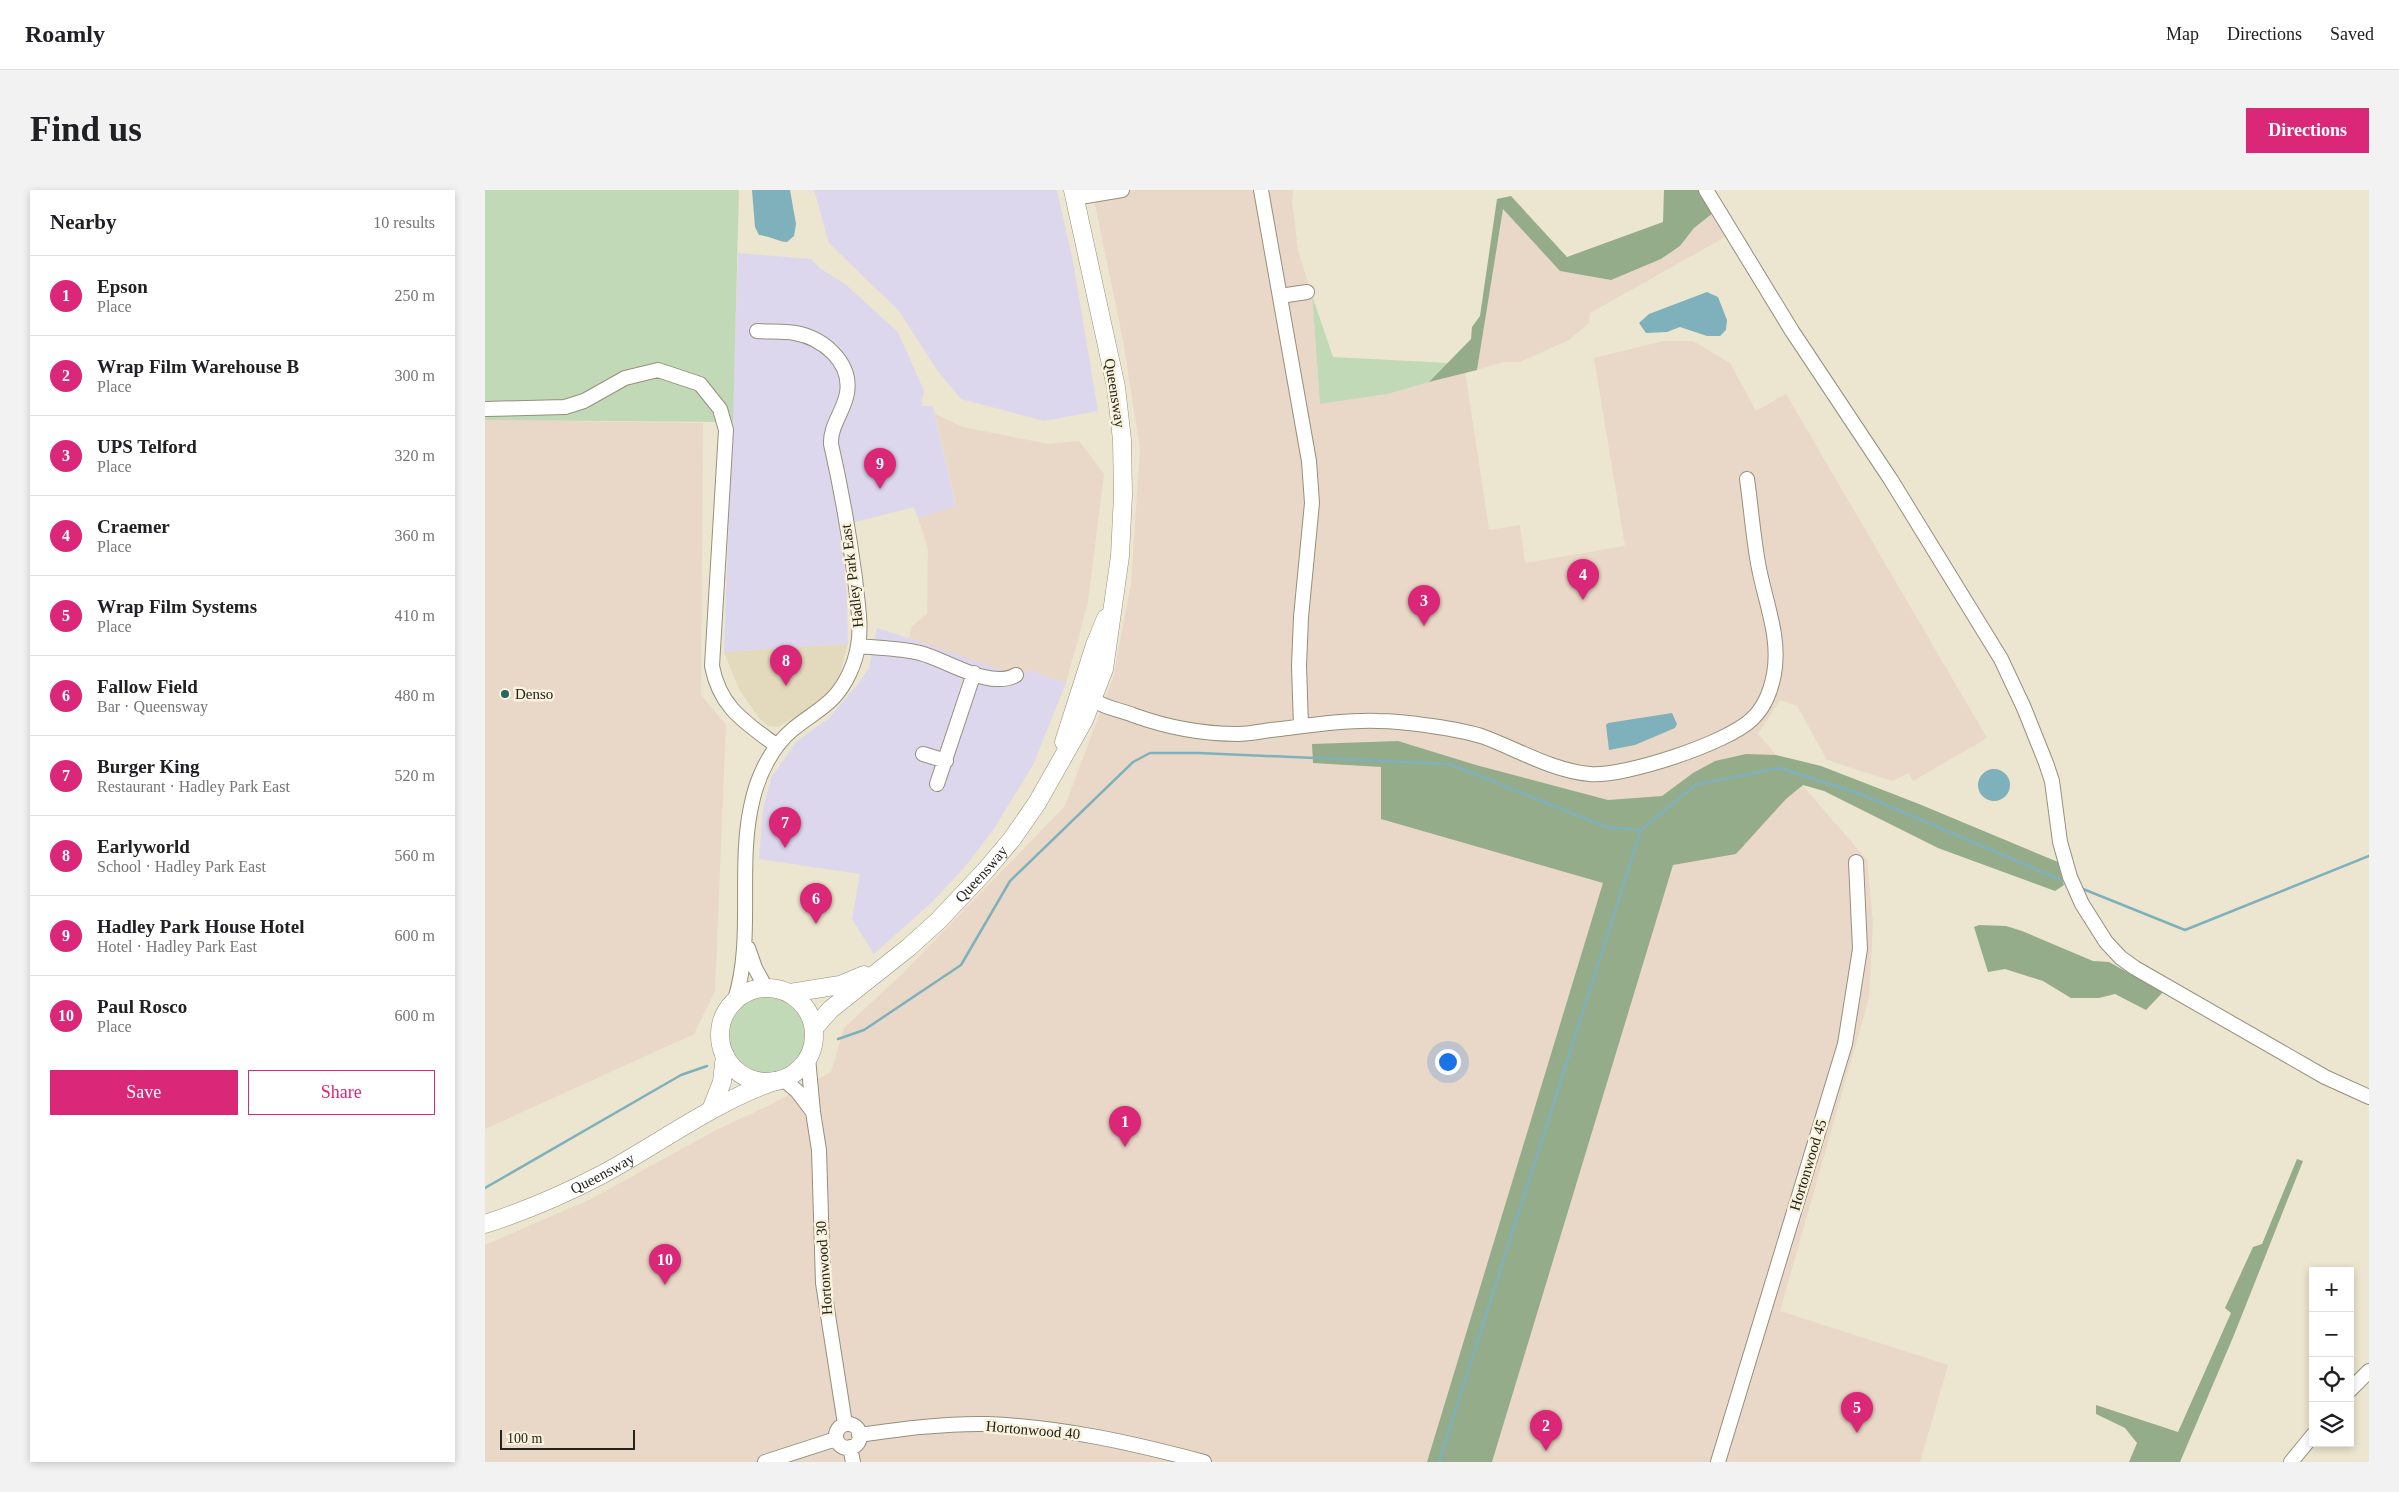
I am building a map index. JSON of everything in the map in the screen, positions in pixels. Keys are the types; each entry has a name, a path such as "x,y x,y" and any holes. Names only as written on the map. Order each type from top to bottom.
{"main road":[{"name":"Queensway","path":"814,1028 831,1009 938,921 986,870 1037,803 1058,766 1086,697 1095,645 1114,599 1123,495 1120,412 1111,362 1074,194"},
{"name":"Queensway","path":"790,993 840,985 884,966"},
{"path":"766,988 790,993 806,1008 814,1028 813,1044 808,1058 801,1067 779,1080 755,1080 737,1071 725,1055 721,1043 722,1023 735,1000 755,989 766,988"},
{"path":"711,1110 722,1082 725,1055"},
{"name":"Queensway","path":"485,1224 531,1208 601,1175 711,1110 750,1090 779,1080"}],"street":[{"path":"1074,194 1122,190"},
{"path":"1261,190 1309,461 1313,503 1300,627 1301,726"},
{"path":"1706,190 1792,331 1891,480 2001,659 2024,708 2052,781 2060,842 2070,877 2081,904 2106,942 2121,958 2135,968 2325,1077 2369,1097"},
{"path":"1280,296 1307,292"},
{"name":"Hadley Park East","path":"735,1000 742,977 746,940 743,865 750,812 757,783 777,746 791,731 835,696 846,680 858,646 858,608 853,561 831,437 847,393 845,371 837,356 818,340 795,333 757,331"},
{"path":"485,409 565,407 584,401 625,378 657,370 700,384 720,409 726,430 712,666 715,681 722,697 733,712 777,746"},
{"path":"1086,697 1109,701 1124,712 1156,723 1201,733 1240,734 1301,726 1379,721 1425,726 1483,736 1555,766 1590,774 1629,771 1738,731 1753,719 1763,706 1774,674 1773,625 1758,565 1747,479"},
{"path":"858,646 918,652 974,673 1002,680 1016,675"},
{"path":"937,784 974,673"},
{"path":"923,754 946,761"},
{"name":"Hortonwood 45","path":"1718,1462 1845,1044 1860,949 1856,862"},
{"name":"Hadley Park East","path":"746,940 755,968 766,988"},
{"name":"Hortonwood 30","path":"808,1058 819,1150 823,1283 845,1424"},
{"name":"Hortonwood 30","path":"779,1080 797,1091 813,1112"},
{"path":"2354,1386 2369,1371"},
{"path":"845,1424 853,1425 859,1435 856,1444 850,1447 843,1446 836,1439 839,1428 845,1424"},
{"name":"Hortonwood 40","path":"859,1435 911,1428 986,1424 1030,1427 1115,1440 1204,1462"},
{"path":"765,1462 836,1439"},
{"path":"2291,1462 2309,1439"},
{"path":"850,1447 853,1462"}],"shaded area":[{"path":"814,190 1057,190 1074,267 1098,411 1044,421 961,399 937,370 899,311 829,243"},
{"path":"1092,190 1293,190 1292,201 1298,251 1312,295 1320,404 1388,394 1465,371 1489,530 1520,525 1525,563 1625,546 1594,358 1663,341 1693,341 1730,363 1756,411 1786,394 1987,738 1913,781 1909,773 1892,781 1827,760 1797,706 1780,700 1758,734 1867,860 1873,923 1869,998 1780,1311 1948,1365 1920,1462 485,1462 485,1245 591,1199 716,1130 772,1104 831,1072 844,1028 901,975 1065,806 1113,678 1131,584 1140,449 1123,340"},
{"path":"1503,208 1560,271 1611,280 1661,259 1680,246 1694,228 1713,213 1727,236 1590,313 1589,323 1569,340 1520,362 1503,362 1477,370"},
{"path":"738,253 811,259 821,269 845,284 898,332 924,391 921,406 933,406 956,507 918,518 914,507 840,526 843,541 848,644 724,652"},
{"path":"935,414 963,427 1048,444 1079,441 1104,474 1088,602 1066,683 1029,670 1022,677 909,638 912,626 927,614 928,549 918,518 956,506"},
{"path":"485,420 703,423 701,695 726,725 715,991 694,1034 485,1129"},
{"path":"877,628 936,647 1029,670 1066,683 1033,765 993,830 964,868 932,902 874,954 852,919 860,874 759,859 763,808 772,776 797,741 828,719 858,684 869,668"},
{"path":"848,644 837,684 807,710 777,727 768,726 759,718 739,689 724,652"}],"green space":[{"path":"485,190 739,190 733,422 485,420"},
{"path":"1664,190 1698,190 1713,213 1694,228 1680,246 1661,259 1611,280 1560,271 1503,209 1477,370 1429,382 1471,339 1472,327 1480,316 1497,199 1511,196 1567,257 1663,222"},
{"path":"1312,295 1333,357 1448,363 1429,382 1388,394 1320,404"},
{"path":"1398,741 1476,765 1608,800 1662,796 1693,773 1715,761 1746,754 1776,755 1821,766 1919,804 2058,862 2064,885 2055,891 1938,848 1824,791 1803,785 1786,799 1736,854 1673,865 1492,1462 1427,1462 1603,883 1381,819 1381,767 1313,763 1312,744"},
{"path":"1979,925 2006,926 2093,961 2109,962 2163,992 2146,1010 2115,994 2099,998 2071,998 2043,981 2005,969 1988,972 1974,927"},
{"path":"767,995 782,998 799,1012 803,1019 806,1034 803,1049 789,1066 782,1070 767,1073 752,1070 735,1056 731,1049 728,1034 731,1019 745,1002 752,998"},
{"path":"2297,1159 2303,1161 2234,1335 2180,1462 2129,1462 2137,1443 2125,1428 2096,1414 2096,1405 2178,1432 2231,1313 2225,1308 2253,1247 2262,1244"}],"water":[{"path":"752,190 790,190 796,224 794,236 787,242 759,235 755,227"},
{"path":"1707,292 1718,297 1727,320 1726,330 1720,336 1707,336 1680,327 1667,332 1646,333 1639,323 1649,314"},
{"path":"1672,713 1677,724 1675,728 1635,745 1609,750 1606,725 1608,723"},
{"path":"1994,769 2006,773 2010,785 2006,797 1994,801 1982,797 1978,785 1982,773"}],"waterway":[{"path":"838,1039 864,1030 961,965 1010,881 1133,762 1150,753 1199,753 1450,764 1606,827 1641,830"},
{"path":"1439,1462 1641,830 1695,785 1780,768 1863,795 2061,880"},
{"path":"2083,889 2185,930 2369,856"},
{"path":"485,1188 681,1075 707,1066"}],"place":[{"name":"Hadley Park House Hotel","path":"880,489"},
{"name":"Craemer","path":"1583,600"},
{"name":"UPS Telford","path":"1424,626"},
{"name":"Earlyworld","path":"786,686"},
{"name":"Denso","path":"505,694"},
{"name":"Burger King","path":"785,848"},
{"name":"Fallow Field","path":"816,924"},
{"name":"Epson","path":"1125,1147"},
{"name":"Paul Rosco","path":"665,1285"},
{"name":"Wrap Film Systems","path":"1857,1433"},
{"name":"Wrap Film Warehouse B","path":"1546,1451"}]}
